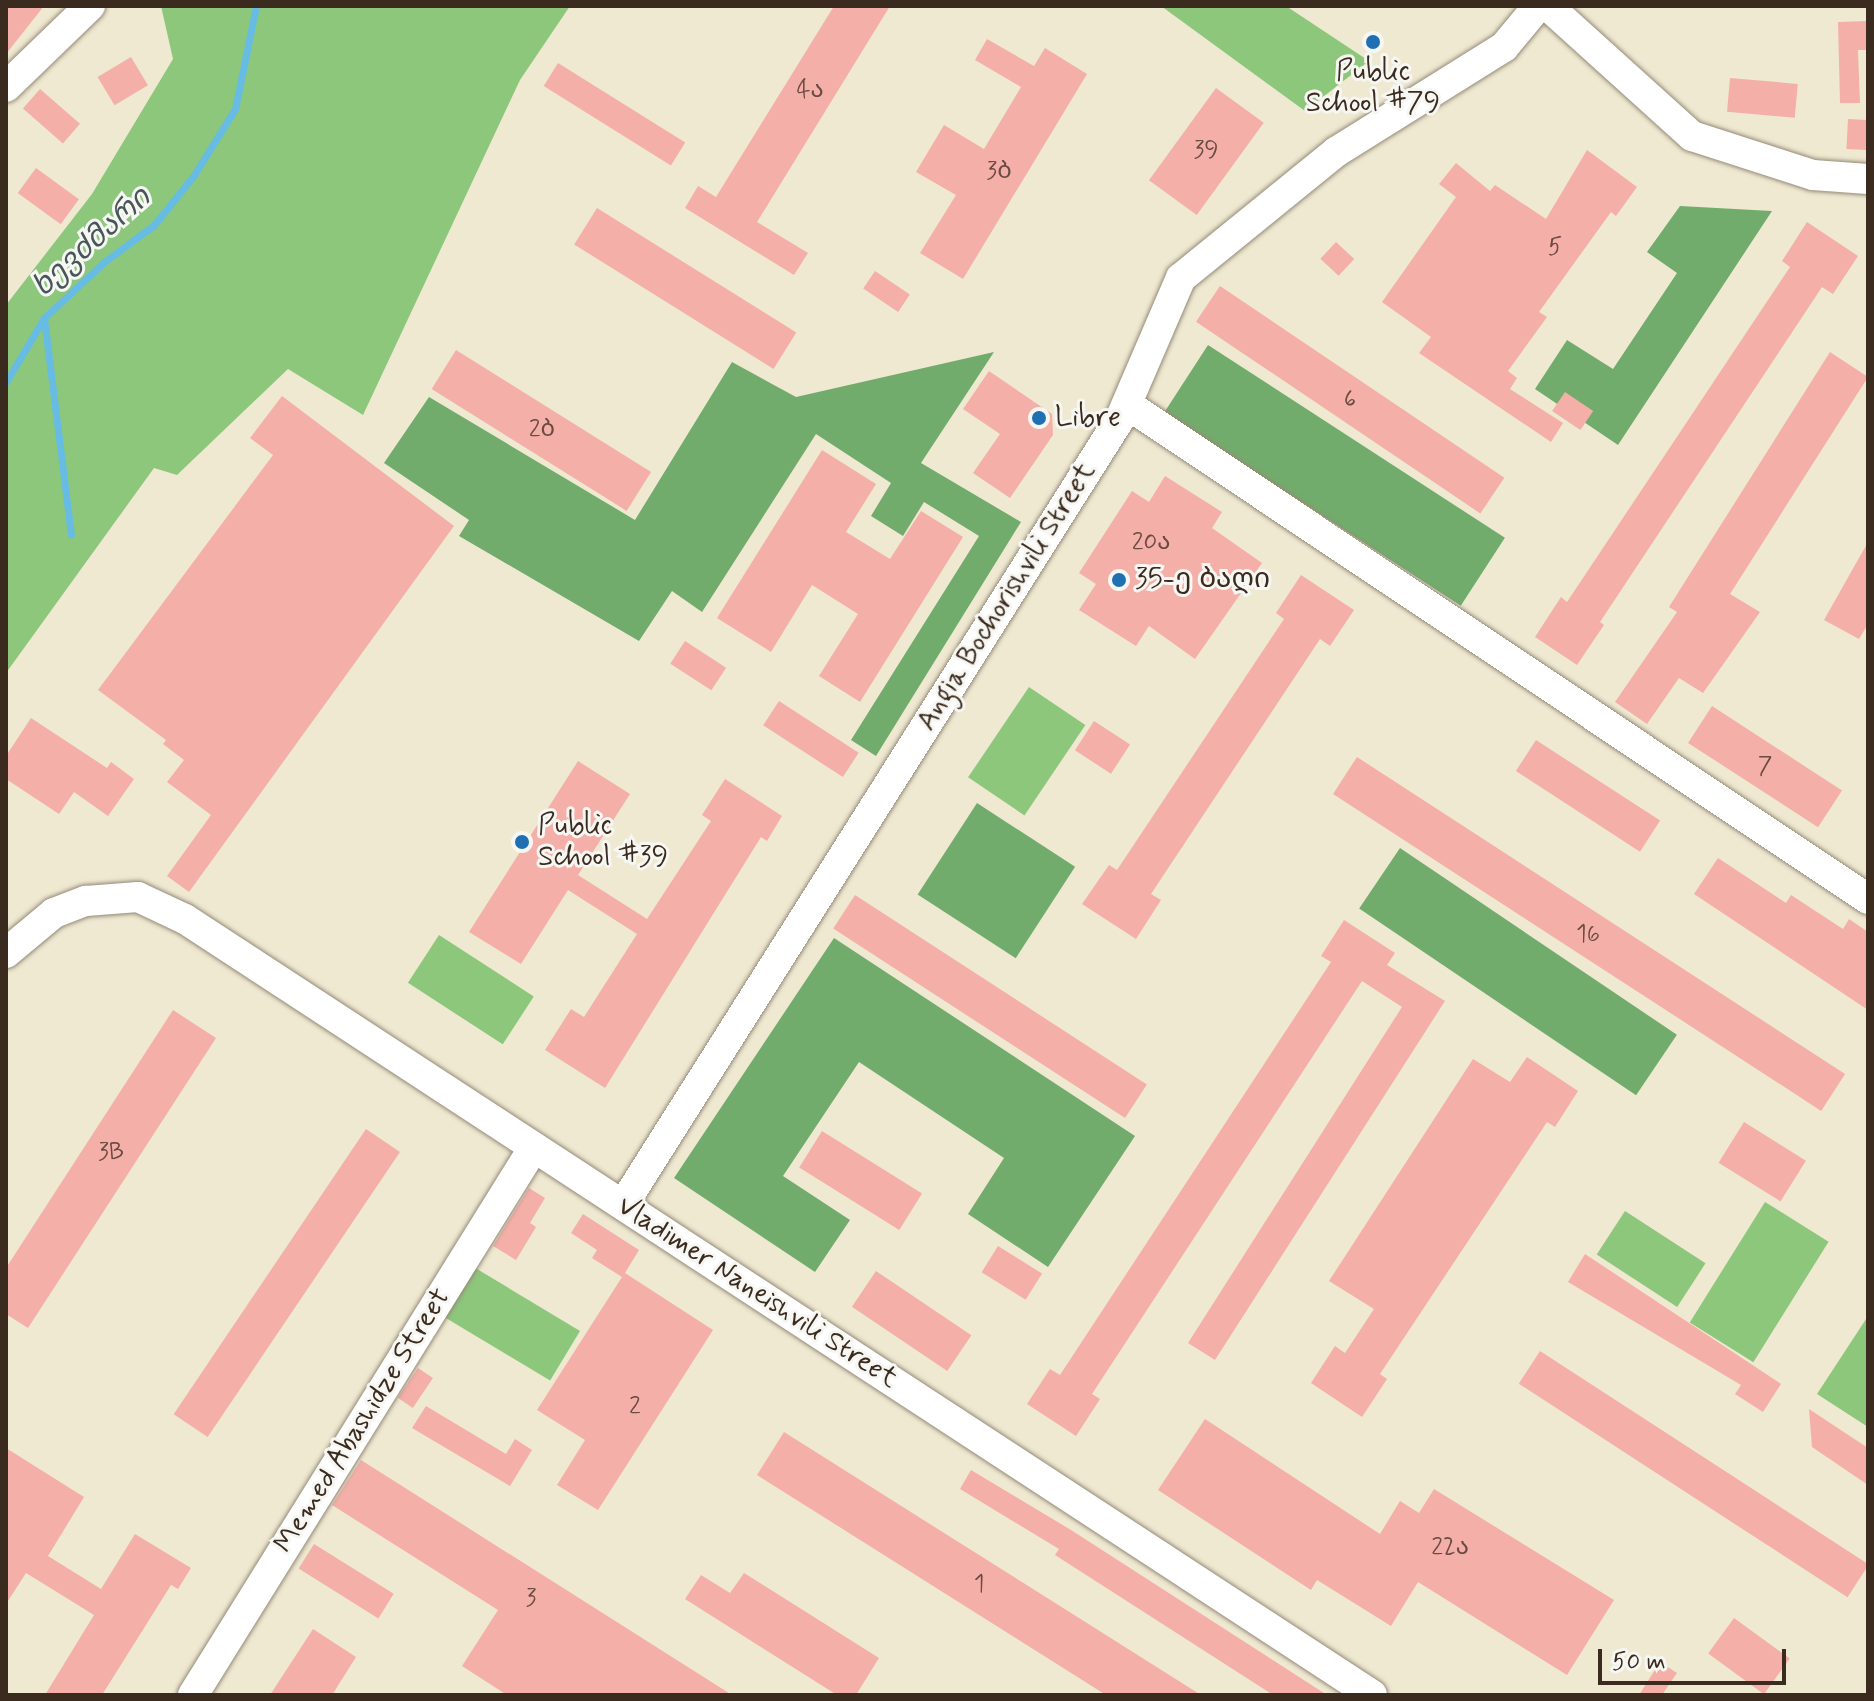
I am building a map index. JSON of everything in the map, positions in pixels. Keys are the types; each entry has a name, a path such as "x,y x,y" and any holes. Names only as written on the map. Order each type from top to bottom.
{"street":[{"path":"6,87 90,6"},
{"name":"Angia Bochorishvili Street","path":"623,1205 1128,405 1181,278 1336,152 1504,47 1538,6"},
{"path":"1548,6 1692,136 1813,175 1868,179"},
{"path":"1128,405 1868,899"},
{"name":"Vladimer Naneishvili Street","path":"6,953 54,913 86,901 138,897 185,919 1372,1695"},
{"name":"Memed Abashidze Street","path":"193,1695 534,1147"}],"green space":[{"path":"161,6 570,6 520,80 363,415 288,369 177,475 154,468 6,673 6,305 92,194 173,59"},
{"path":"1161,6 1286,6 1369,61 1305,111"},
{"path":"1680,206 1772,211 1618,445 1535,389 1567,340 1613,369 1677,273 1647,252"},
{"path":"1208,345 1505,538 1461,606 1164,413"},
{"path":"994,352 921,463 1021,522 876,756 851,740 979,536 924,502 903,536 871,516 891,483 816,434 702,612 672,591 639,641 459,536 469,520 384,463 429,397 635,520 732,362 796,397"},
{"path":"1029,687 1085,725 1024,815 968,777"},
{"path":"977,803 1075,867 1016,958 918,894"},
{"path":"1400,848 1677,1035 1636,1095 1359,909"},
{"path":"439,935 534,997 503,1044 408,983"},
{"path":"834,938 1135,1136 1048,1267 968,1214 1004,1158 859,1062 783,1176 850,1220 815,1272 674,1178"},
{"path":"1765,1202 1829,1242 1753,1362 1690,1322"},
{"path":"1625,1211 1706,1263 1677,1307 1597,1255"},
{"path":"472,1266 580,1331 550,1381 442,1316"},
{"path":"1868,1316 1868,1427 1817,1394"}],"building":[{"path":"6,6 44,6 6,54"},
{"path":"834,6 890,6 757,222 808,253 794,275 685,208 698,186 716,197"},
{"path":"1868,21 1868,50 1858,50 1860,103 1840,103 1838,22"},
{"path":"987,39 1034,66 1045,48 1087,74 963,279 920,253 956,195 916,172 944,125 984,149 1021,87 975,60"},
{"path":"131,57 148,85 115,105 98,77"},
{"path":"558,63 685,142 671,165 544,86"},
{"path":"1730,78 1798,84 1795,118 1727,112"},
{"path":"1216,88 1264,123 1197,215 1149,180"},
{"path":"40,89 80,124 63,143 23,109"},
{"path":"1848,119 1868,120 1866,150 1846,149"},
{"path":"1587,150 1637,187 1616,216 1611,212 1539,312 1547,317 1508,371 1517,378 1510,389 1563,423 1551,442 1419,353 1431,337 1382,302 1456,197 1439,184 1456,163 1490,191 1495,185 1546,219"},
{"path":"36,168 79,199 61,224 18,193"},
{"path":"597,208 796,333 774,369 574,244"},
{"path":"1807,222 1858,256 1833,294 1822,287 1600,622 1604,625 1577,665 1535,637 1561,597 1567,602 1790,267 1782,261"},
{"path":"1336,242 1354,259 1339,276 1320,259"},
{"path":"875,271 910,294 898,312 863,288"},
{"path":"1220,286 1504,478 1480,513 1196,322"},
{"path":"456,350 651,472 627,511 432,389"},
{"path":"1830,352 1868,377 1730,594 1760,612 1703,693 1679,678 1647,724 1615,702 1677,612 1669,607"},
{"path":"989,371 1052,414 1053,435 1010,498 973,473 1000,434 963,409"},
{"path":"1565,392 1593,411 1580,430 1552,411"},
{"path":"282,396 454,526 189,892 167,876 211,815 167,782 184,760 163,744 166,740 98,690 273,455 250,438"},
{"path":"822,450 876,484 846,532 890,559 921,511 963,537 860,702 819,676 858,614 812,585 771,652 717,618"},
{"path":"1165,476 1222,512 1212,528 1262,563 1195,659 1149,626 1136,646 1079,610 1096,584 1079,573 1132,491 1149,502"},
{"path":"1868,542 1868,624 1859,639 1824,620"},
{"path":"1301,575 1354,610 1330,646 1320,639 1151,894 1161,900 1136,939 1082,904 1109,865 1117,870 1284,619 1276,613"},
{"path":"685,641 726,668 711,690 670,664"},
{"path":"779,701 859,753 843,777 763,725"},
{"path":"1712,706 1842,790 1818,827 1688,743"},
{"path":"31,718 107,768 111,762 134,779 108,816 74,792 59,814 6,779 6,756"},
{"path":"1094,721 1130,744 1111,774 1075,750"},
{"path":"1536,740 1660,821 1640,852 1516,771"},
{"path":"1357,757 1845,1074 1821,1111 1333,794"},
{"path":"578,761 630,794 578,875 647,919 711,821 702,815 725,779 782,816 767,841 761,837 605,1088 545,1050 571,1009 584,1017 637,934 568,890 521,964 469,932"},
{"path":"1718,858 1786,903 1791,895 1843,929 1849,919 1868,932 1868,1010 1694,894"},
{"path":"855,895 1147,1085 1125,1118 833,929"},
{"path":"1344,920 1395,953 1387,965 1445,1001 1215,1360 1188,1343 1402,1007 1362,981 1092,1394 1100,1399 1076,1436 1027,1404 1050,1369 1060,1375 1331,962 1321,956"},
{"path":"173,1010 216,1038 28,1328 6,1314 6,1268"},
{"path":"1527,1057 1578,1091 1555,1127 1547,1122 1380,1374 1387,1379 1362,1417 1311,1383 1335,1346 1345,1353 1374,1309 1329,1281 1473,1059 1510,1082"},
{"path":"1744,1122 1806,1161 1780,1201 1719,1163"},
{"path":"366,1129 400,1152 208,1437 174,1414"},
{"path":"822,1131 922,1194 899,1230 799,1167"},
{"path":"529,1188 545,1198 530,1223 536,1227 516,1260 493,1246"},
{"path":"583,1214 639,1250 625,1273 713,1330 598,1510 557,1485 585,1440 537,1410 622,1277 592,1258 597,1250 571,1233"},
{"path":"998,1246 1042,1274 1026,1300 982,1272"},
{"path":"1585,1254 1781,1384 1763,1412 1735,1394 1741,1385 1568,1282"},
{"path":"876,1271 971,1335 947,1371 852,1307"},
{"path":"1540,1351 1868,1564 1848,1597 1519,1384"},
{"path":"418,1368 433,1378 413,1408 398,1398"},
{"path":"426,1406 506,1454 515,1439 532,1450 510,1486 412,1428"},
{"path":"1809,1409 1868,1448 1868,1485 1812,1447"},
{"path":"1205,1419 1380,1534 1400,1501 1419,1513 1434,1489 1614,1600 1567,1675 1418,1582 1391,1626 1317,1580 1311,1590 1158,1490"},
{"path":"784,1432 1201,1695 1106,1695 757,1475"},
{"path":"6,1448 84,1497 48,1556 101,1589 135,1534 191,1568 178,1589 171,1585 102,1695 45,1695 94,1615 26,1573 6,1604"},
{"path":"361,1460 732,1695 507,1695 462,1666 498,1610 332,1505"},
{"path":"971,1470 1071,1530 1327,1695 1273,1695 1055,1555 1059,1549 960,1489"},
{"path":"314,1544 394,1594 378,1618 299,1569"},
{"path":"744,1573 879,1658 856,1695 837,1695 685,1599 701,1575 730,1593"},
{"path":"1734,1618 1790,1659 1764,1694 1708,1654"},
{"path":"313,1629 356,1657 332,1695 270,1695"},
{"path":"1660,1662 1677,1673 1662,1695 1639,1695"}],"waterway":[{"name":"ხევძმარი","path":"6,382 44,318 104,262 154,225 194,175 235,109 256,6"},
{"path":"44,318 71,534"}],"place":[{"name":"Public School #79","path":"1373,42"},
{"name":"Libre","path":"1039,418"},
{"name":"35-ე ბაღი","path":"1119,580"},
{"name":"Public School #39","path":"522,842"}]}
